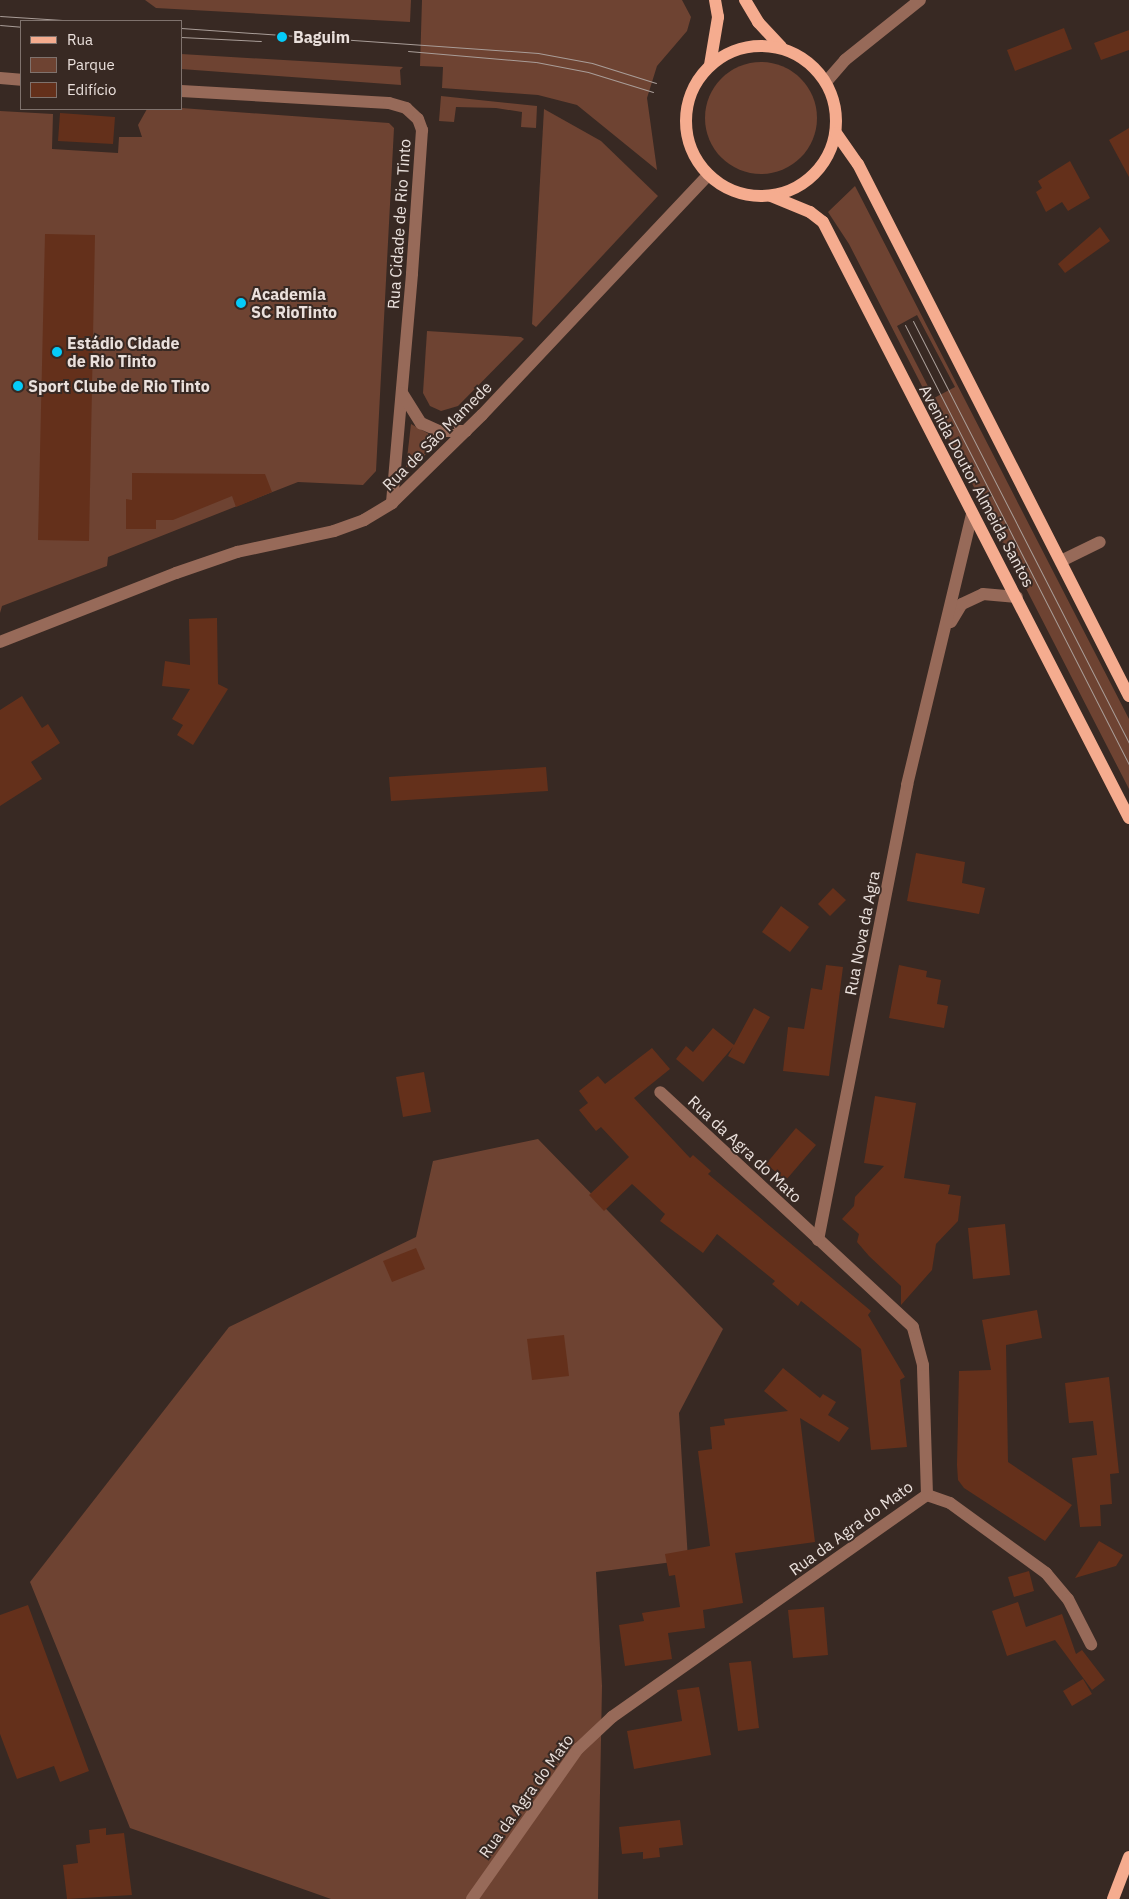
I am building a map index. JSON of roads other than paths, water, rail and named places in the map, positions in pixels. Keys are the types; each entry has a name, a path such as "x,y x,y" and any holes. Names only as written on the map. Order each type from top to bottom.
{"main road":[{"path":"710,65 718,17 714,0"},
{"path":"745,0 766,33 785,50 809,62 826,82 833,98 836,133 828,156 814,175 794,189 771,196 741,193 708,175 693,155 686,132 686,115 694,84 710,65 729,52 752,46 785,50"},
{"path":"836,133 858,164 1129,696"},
{"name":"Avenida Doutor Almeida Santos","path":"771,196 810,212 823,222 1129,818"},
{"path":"1113,1899 1129,1857"}],"street":[{"path":"826,82 845,60 920,0"},
{"path":"0,78 20,80"},
{"name":"Rua Cidade de Rio Tinto","path":"182,91 389,103 406,108 418,119 422,130 392,503"},
{"name":"Rua de São Mamede","path":"0,642 176,573 237,552 334,531 364,520 392,503 466,431 708,175"},
{"path":"402,393 421,423 440,431 466,431"},
{"name":"Rua Nova da Agra","path":"818,1240 907,785 972,515"},
{"path":"1061,561 1100,542"},
{"name":"Rua Nova da Agra","path":"945,633 962,604 983,594 1017,597"},
{"name":"Rua da Agra do Mato","path":"472,1899 578,1749 612,1717 928,1495 922,1365 913,1327 660,1092"},
{"path":"928,1495 950,1503 1046,1573 1068,1599 1091,1644"}],"tram line":[{"path":"0,16 62,20"},
{"path":"0,25 20,27"},
{"path":"182,28 538,53 592,63 656,83"},
{"path":"182,37 261,41"},
{"path":"408,51 536,62 588,72 653,92"},
{"path":"913,321 1129,744"},
{"path":"905,325 1129,764"}],"place":[{"name":"Baguim","path":"282,37"},
{"name":"Academia SC RioTinto","path":"241,303"},
{"name":"Estádio Cidade de Rio Tinto","path":"57,352"},
{"name":"Sport Clube de Rio Tinto","path":"18,386"}]}
